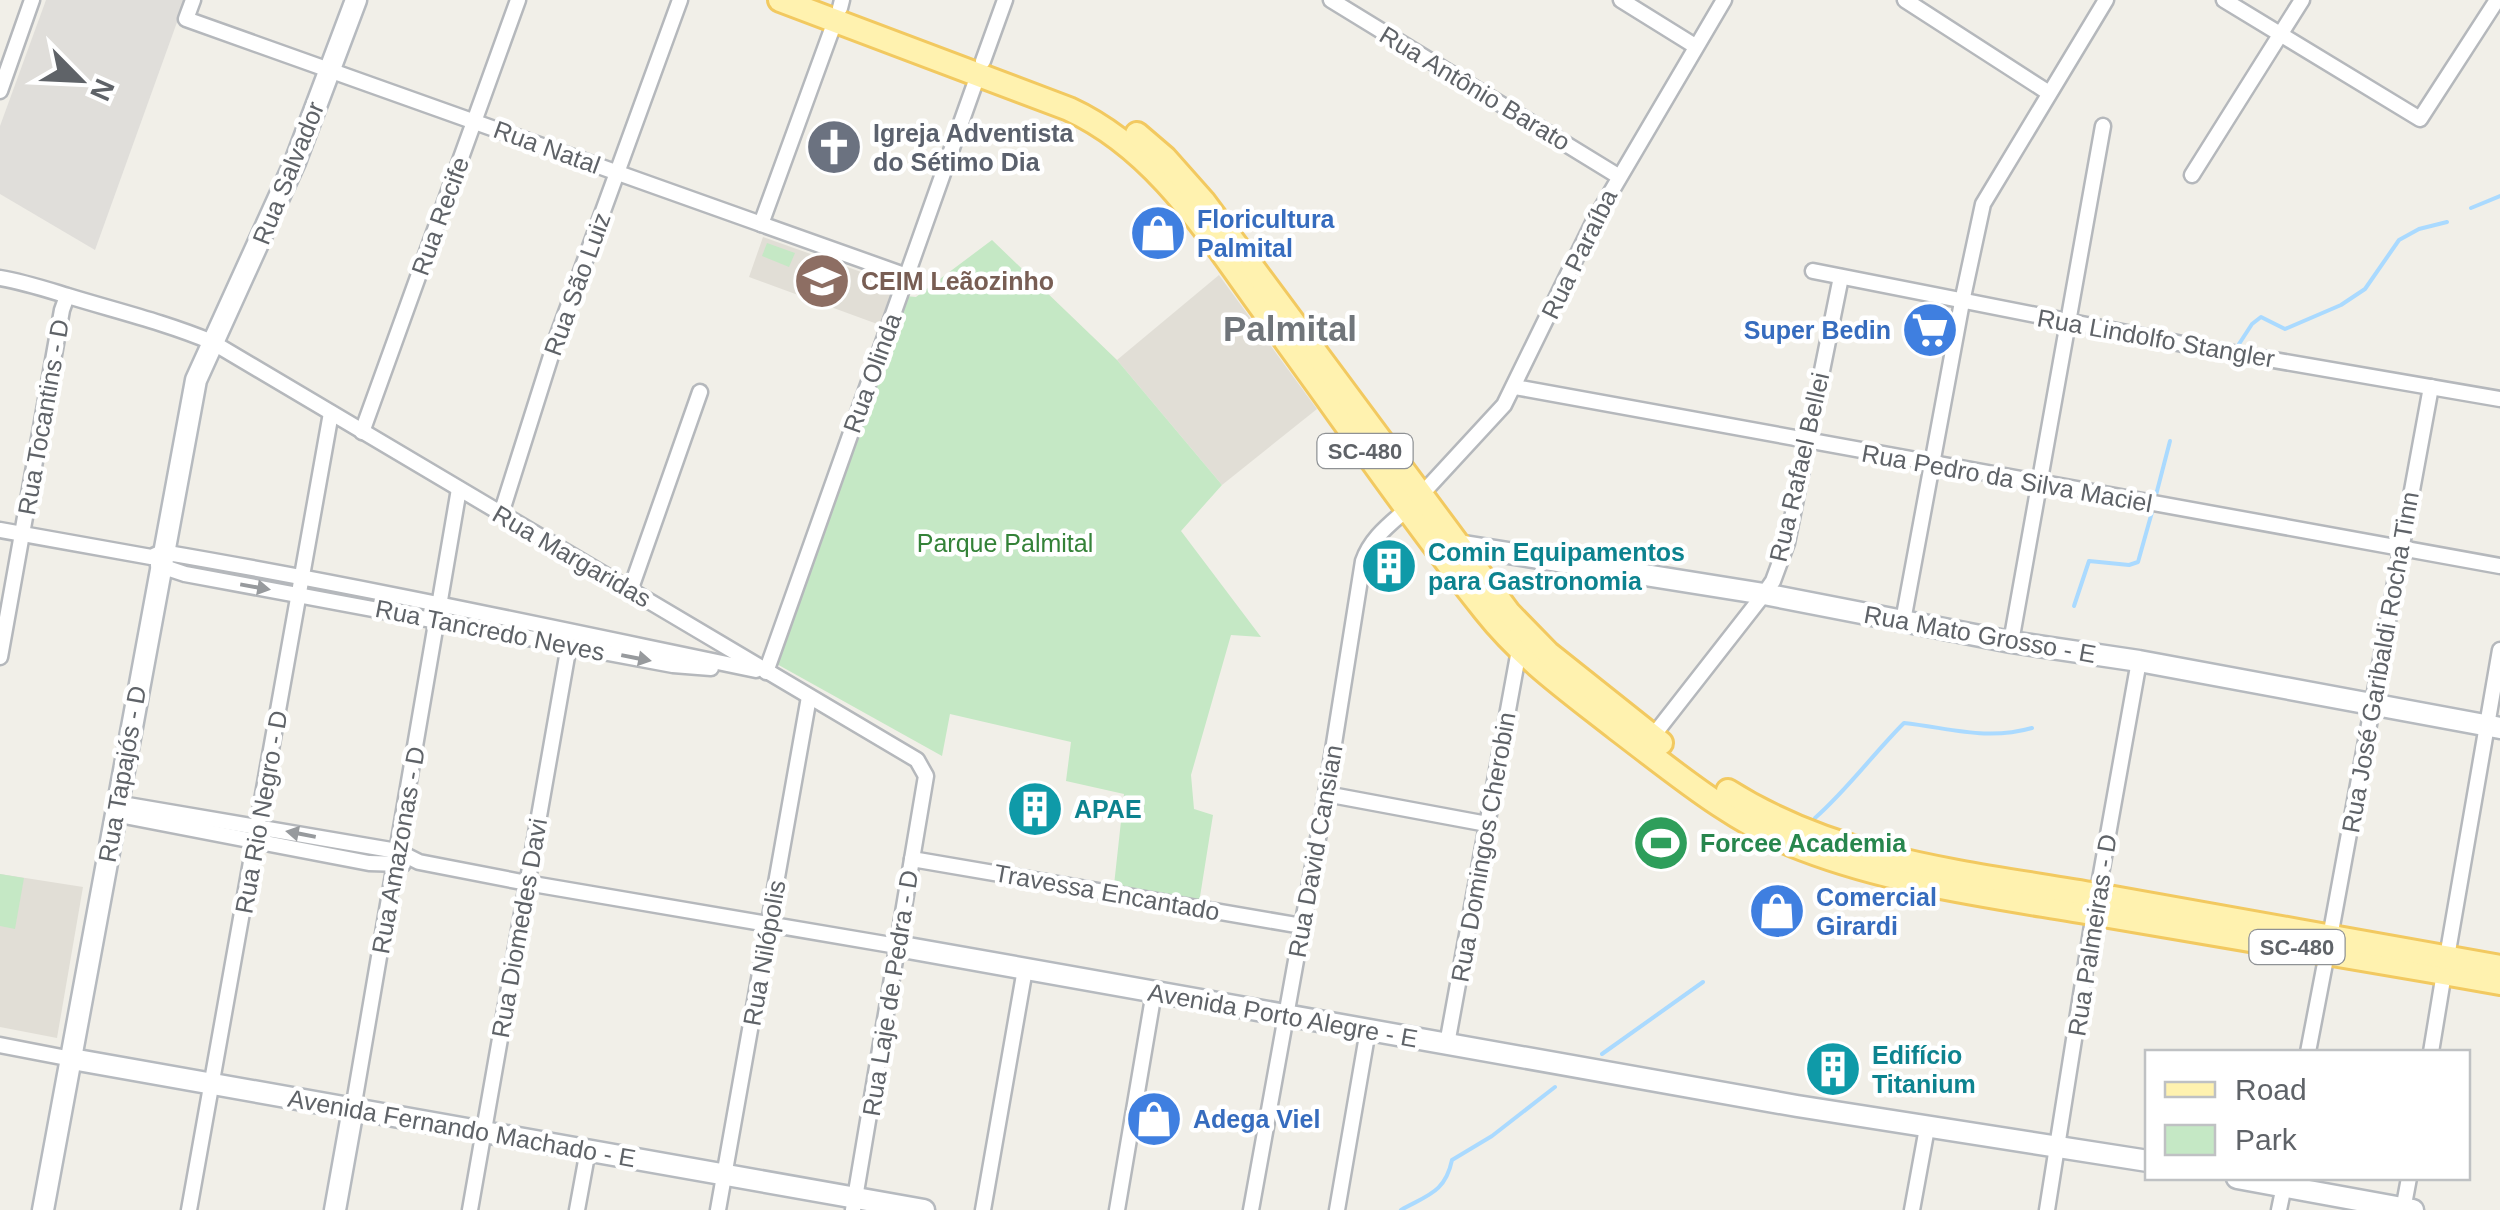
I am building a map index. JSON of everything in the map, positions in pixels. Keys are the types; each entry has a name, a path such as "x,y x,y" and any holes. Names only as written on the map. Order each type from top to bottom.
{"main road":[{"name":"SC-480","path":"780,0 834,7 981,68 1109,130 1155,170 1193,215 1450,550 1533,639 1648,743"},
{"name":"SC-480","path":"1450,550 1487,614 1519,650 1761,830 1804,850 1934,886 2096,904 2446,965 2500,967"},
{"name":"SC-480","path":"2446,965 2500,983"}],"street":[{"path":"0,91 32,0"},
{"name":"Rua Natal","path":"193,0 186,19 907,276"},
{"name":"Rua Salvador","path":"212,342 264,234 356,0"},
{"name":"Rua Recife","path":"362,432 518,0"},
{"name":"Rua São Luiz","path":"501,514 556,340 680,0"},
{"name":"Rua Olinda","path":"766,672 1004,0"},
{"path":"1621,0 1695,46"},
{"name":"Rua Paraíba","path":"1414,502 1504,405 1618,176 1724,0"},
{"path":"1903,621 1983,204 2106,0"},
{"path":"2224,0 2420,119 2497,0"},
{"path":"2192,175 2302,0"},
{"name":"Rua Antônio Barato","path":"1334,1 1618,176"},
{"path":"1910,1 2050,93"},
{"path":"761,224 834,7"},
{"path":"2011,642 2103,126"},
{"name":"Rua Lindolfo Stangler","path":"1813,270 2068,322 2500,399"},
{"name":"Rua Margaridas","path":"0,278 41,285 172,325 212,342 917,760 926,776"},
{"name":"Rua Rafael Bellei","path":"1648,743 1773,581 1787,543 1841,278"},
{"name":"Rua Tocantins - D","path":"0,657 67,296"},
{"name":"Rua Tapajós - D","path":"43,1210 157,559 196,380 212,342"},
{"name":"Rua Pedro da Silva Maciel","path":"1515,387 2500,566"},
{"name":"Rua José Garibaldi Rocha Tinn","path":"2308,1050 2431,387"},
{"path":"630,591 700,392"},
{"name":"Rua Rio Negro - D","path":"189,1210 331,414"},
{"name":"Rua Amazonas - D","path":"335,1210 459,489"},
{"name":"Rua David Cansian","path":"1251,1210 1326,794 1363,562 1378,534 1414,502"},
{"name":"Rua Tancredo Neves","path":"0,530 157,559 299,595 673,666 766,672"},
{"name":"Rua Mato Grosso - E","path":"1450,550 1764,594 2494,727"},
{"name":"Rua Tancredo Neves","path":"157,559 302,576 766,672"},
{"path":"698,658 708,643 708,634"},
{"name":"Rua Diomedes Davi","path":"470,1210 569,645"},
{"name":"Rua Domingos Cherobin","path":"1446,1044 1519,650"},
{"path":"2430,1050 2494,727 2500,650"},
{"name":"Rua Palmeiras - D","path":"2047,1210 2139,661"},
{"name":"Rua Nilópolis","path":"718,1210 809,696"},
{"name":"Rua Laje de Pedra - D","path":"854,1204 926,776"},
{"path":"1326,794 1487,824"},
{"name":"Avenida Porto Alegre - E","path":"115,808 258,825 396,858 527,883 1926,1128 2145,1160"},
{"name":"Avenida Porto Alegre - E","path":"115,808 256,843 396,858"},
{"name":"Travessa Encantado","path":"912,859 1302,926"},
{"path":"982,1210 1025,969"},
{"path":"1118,1210 1154,992"},
{"path":"1338,1210 1368,1030"},
{"name":"Avenida Fernando Machado - E","path":"0,1045 725,1175 854,1204 924,1210"},
{"path":"1912,1210 1926,1128"},
{"path":"577,1210 588,1150"},
{"path":"2279,1210 2284,1182 2407,1209 2409,1180"}],"shaded area":[{"path":"46,0 185,0 95,250 0,194 0,126"},
{"name":"CEIM Leãozinho","path":"763,237 895,284 880,325 749,277"},
{"path":"1219,275 1317,409 1222,485 1117,360"},
{"path":"0,874 83,887 57,1038 0,1027"}],"green space":[{"name":"Parque Palmital","path":"992,240 1117,360 1222,485 1181,531 1261,637 1231,635 1191,775 1194,809 1213,815 1199,903 1114,885 1124,794 1066,781 1071,742 950,714 942,756 775,663 905,296 916,297"},
{"path":"767,243 795,253 789,267 762,256"},
{"path":"0,874 24,878 15,929 0,926"}],"waterway":[{"path":"2471,208 2500,196"},
{"path":"2239,344 2261,317 2285,329 2341,305 2365,289 2399,240 2419,229 2447,222"},
{"path":"2156,495 2170,441"},
{"path":"2074,606 2089,561 2129,565 2138,562 2152,512"},
{"path":"1815,818 1904,723 1983,733 2032,728"},
{"path":"1602,1054 1703,982"},
{"path":"1401,1210 1440,1186 1452,1160 1492,1136 1555,1087"}],"place":[{"name":"Igreja Adventista do Sétimo Dia","path":"834,147"},
{"name":"Floricultura Palmital","path":"1158,233"},
{"name":"CEIM Leãozinho","path":"822,281"},
{"name":"Super Bedin","path":"1930,330"},
{"name":"Comin Equipamentos para Gastronomia","path":"1389,566"},
{"name":"APAE","path":"1035,809"},
{"name":"Forcee Academia","path":"1661,843"},
{"name":"Comercial Girardi","path":"1777,911"},
{"name":"Edifício Titanium","path":"1833,1069"},
{"name":"Adega Viel","path":"1154,1119"}],"district":[{"name":"Palmital","path":"1290,328"}]}
